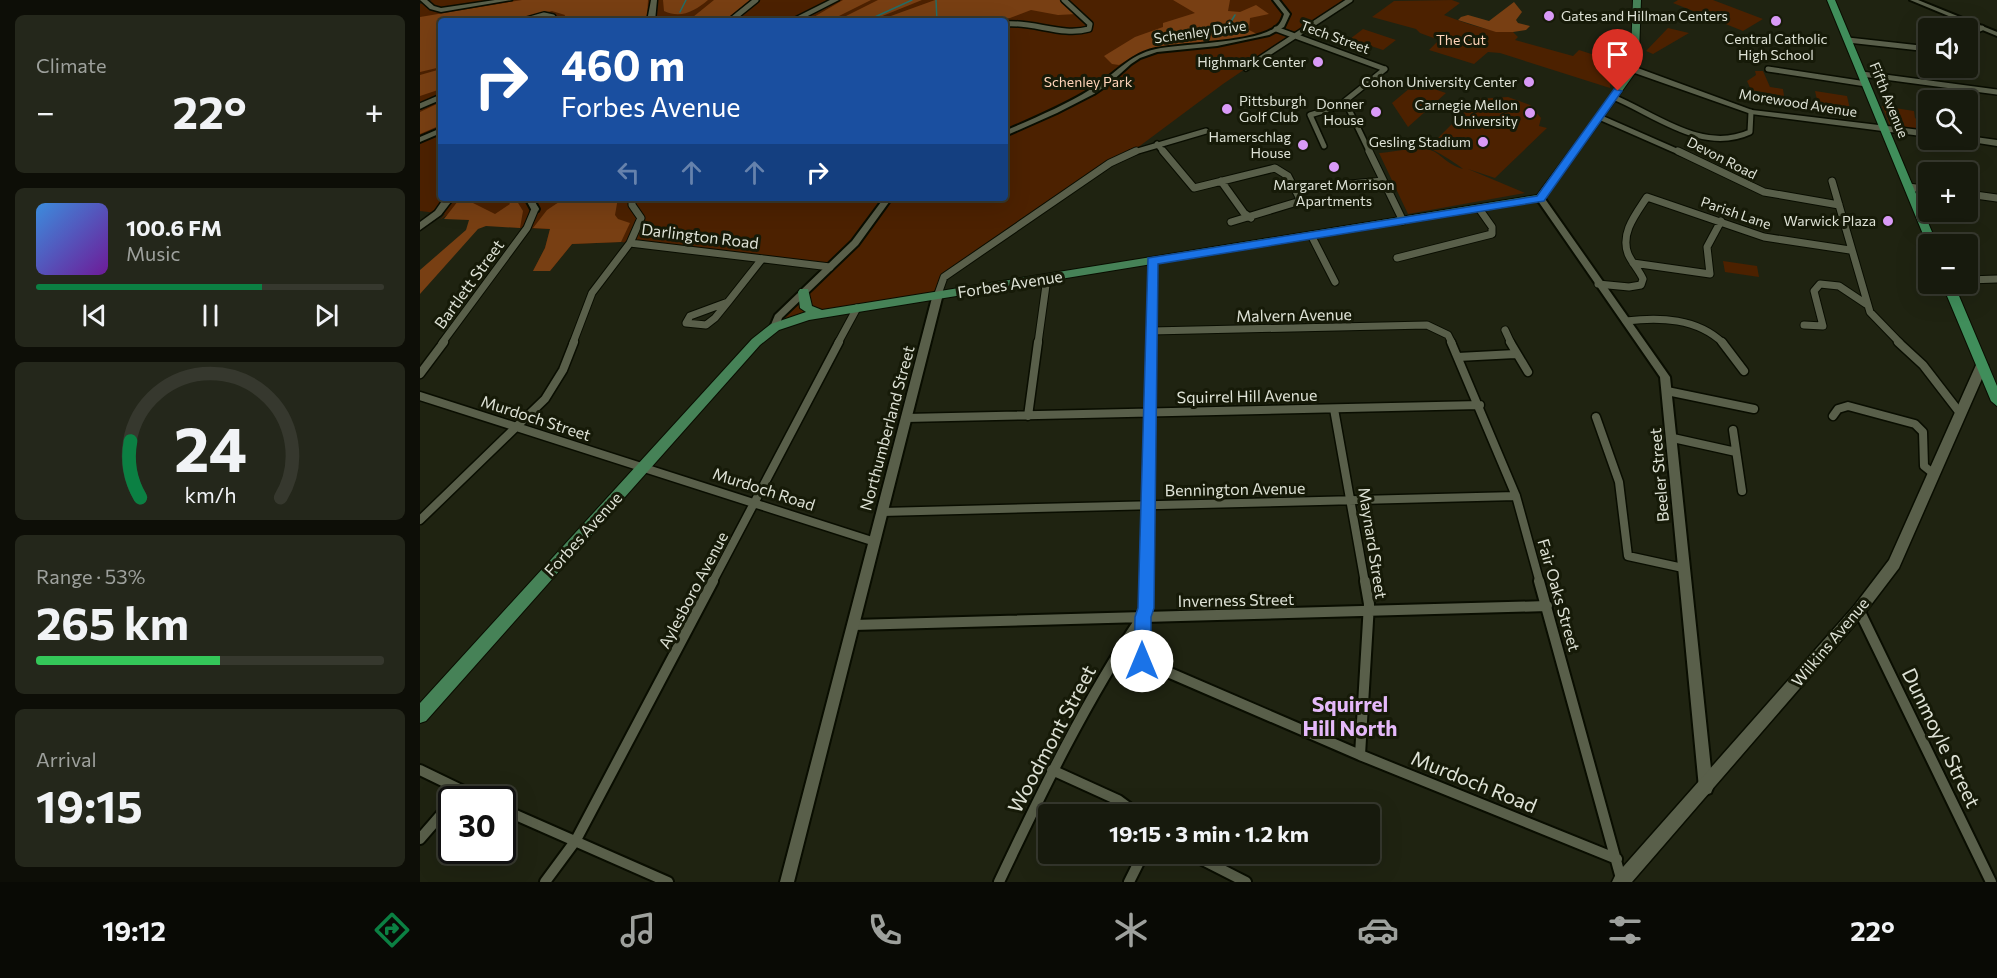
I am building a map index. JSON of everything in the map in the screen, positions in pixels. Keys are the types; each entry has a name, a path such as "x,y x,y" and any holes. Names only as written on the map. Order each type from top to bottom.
{"highway":[{"name":"Fifth Avenue","path":"1831,0 1928,234"},
{"path":"1952,294 1997,401"}],"main road":[{"path":"423,0 431,7 442,10 509,0"},
{"path":"651,18 654,0"},
{"path":"798,18 836,0"},
{"path":"1540,198 1632,69 1636,0"},
{"name":"Morewood Avenue","path":"1632,69 1751,112 1918,133"},
{"path":"1978,140 1997,143"},
{"name":"Forbes Avenue","path":"420,715 756,342 775,327 795,319 825,313 1480,210 1540,198"},
{"path":"420,227 438,213 447,201"},
{"path":"804,292 806,308 825,313"},
{"name":"Wilkins Avenue","path":"1622,882 1859,610 1894,564 1982,365"}],"street":[{"path":"734,18 756,0"},
{"path":"1008,24 1034,22 1074,32 1089,29 1090,24 1064,0"},
{"path":"1276,0 1284,8 1286,15 1276,29"},
{"path":"1246,68 1350,0"},
{"path":"1913,0 1997,34"},
{"path":"534,18 544,15 552,18"},
{"path":"1978,30 1982,28"},
{"name":"Tech Street","path":"1276,29 1385,69 1345,101 1346,104"},
{"name":"Schenley Drive","path":"1008,133 1097,89 1137,57 1159,50 1233,43 1276,29"},
{"path":"1848,40 1918,48"},
{"path":"1768,69 1866,84"},
{"path":"1862,74 1997,92"},
{"path":"1613,97 1647,111 1646,114 1715,142 1739,139 1750,132 1751,112"},
{"path":"420,105 438,98"},
{"path":"1324,146 1310,115 1346,104 1403,221"},
{"name":"Devon Road","path":"1599,117 1680,150 1754,188 1781,197 1839,205"},
{"path":"420,140 438,131"},
{"name":"Northumberland Street","path":"787,882 944,277 1031,216 1126,154 1206,131"},
{"path":"1157,144 1191,187 1275,168 1280,169 1296,187 1300,200 1298,202 1251,218 1231,222"},
{"path":"1221,181 1251,218"},
{"path":"1832,181 1867,304 1878,323 1923,365 1960,413"},
{"path":"1328,186 1383,182"},
{"path":"1909,187 1918,188"},
{"path":"1978,195 1997,198"},
{"name":"Parish Lane","path":"1633,263 1627,249 1628,229 1647,197 1653,196 1764,237 1850,250"},
{"name":"Beeler Street","path":"1540,198 1665,377 1706,788"},
{"path":"531,201 535,209"},
{"path":"630,243 641,218 632,205 632,201"},
{"path":"775,327 778,317 865,231 886,201"},
{"name":"Bartlett Street","path":"420,374 527,228 535,209"},
{"path":"1397,258 1492,234 1492,227 1480,210"},
{"path":"1633,263 1710,274 1707,247 1721,222"},
{"path":"1311,236 1335,282"},
{"name":"Darlington Road","path":"420,520 545,399 563,370 592,293 630,243 830,267"},
{"path":"728,302 690,316 685,320 686,323 711,325 762,259"},
{"path":"1142,661 1143,617 1146,608 1152,261"},
{"path":"1598,284 1629,287 1641,285 1643,279 1633,263"},
{"path":"1028,417 1047,278"},
{"path":"1978,280 1997,279"},
{"path":"1804,325 1823,326 1814,291 1820,284 1839,286 1867,304"},
{"name":"Aylesboro Avenue","path":"545,882 576,840 756,504 857,308"},
{"path":"1626,321 1660,318 1692,324 1711,332 1721,340 1744,371"},
{"name":"Malvern Avenue","path":"1151,331 1427,325 1438,328"},
{"name":"Fair Oaks Street","path":"1438,328 1448,335 1480,405 1516,496 1622,882"},
{"path":"1505,330 1515,354 1528,372"},
{"path":"1458,357 1515,354"},
{"path":"1667,391 1754,409"},
{"name":"Murdoch Street","path":"420,396 643,467"},
{"name":"Squirrel Hill Avenue","path":"906,418 1480,405"},
{"path":"1833,416 1838,409 1848,406 1915,424 1923,432 1924,466 1934,474"},
{"name":"Maynard Street","path":"1334,409 1352,501 1368,611 1360,755"},
{"path":"1596,417 1619,482 1628,556 1683,568"},
{"path":"1734,430 1742,491"},
{"path":"1672,438 1736,452"},
{"name":"Murdoch Road","path":"643,467 874,542"},
{"name":"Bennington Avenue","path":"882,512 1516,496"},
{"name":"Inverness Street","path":"853,625 1547,606"},
{"name":"Dunmoyle Street","path":"1859,610 1990,882"},
{"name":"Woodmont Street","path":"999,882 1052,770 1119,651 1143,617"},
{"name":"Murdoch Road","path":"1119,651 1360,755 1617,859"},
{"path":"420,770 453,786"},
{"path":"1052,770 1123,804"},
{"path":"516,815 668,882"},
{"path":"420,839 438,818"},
{"path":"1129,882 1138,864"},
{"path":"1211,864 1246,882"}],"green space":[{"name":"Schenley Park","path":"432,0 1347,0 1223,84 1129,154 944,276 938,294 807,316 775,327 776,320 830,268 621,242 572,244 550,271 533,271 545,248 550,229 520,228 447,215 440,220 445,214 420,211 420,4"},
{"name":"The Cut","path":"1452,0 1460,3 1444,15 1486,29 1513,32 1518,37 1515,40 1573,56 1579,50 1607,59 1605,62 1621,69 1610,84 1610,88 1500,53 1488,52 1474,64 1429,50 1439,40 1420,33 1416,29 1372,17 1394,1"},
{"path":"1678,0 1713,0 1763,19 1743,31 1673,3"},
{"path":"1668,28 1689,33 1653,54 1646,51"},
{"path":"1363,29 1396,40 1383,50 1350,39"},
{"path":"1755,71 1763,71 1770,87 1783,89 1784,96 1751,90 1747,81 1756,75"},
{"path":"1416,83 1446,93 1408,127 1392,103"},
{"path":"1815,91 1847,96 1850,109 1818,104"},
{"path":"1508,97 1530,105 1541,118 1539,126 1547,128 1495,178 1468,169 1525,193 1408,214 1379,153 1416,149 1430,150 1463,169 1441,154 1428,148 1477,99"},
{"path":"1882,106 1914,111 1915,118 1918,120 1918,130 1890,126"},
{"path":"1723,261 1757,266 1759,277 1725,272"}],"shaded area":[{"path":"522,0 648,0 647,18 564,18 565,15 552,11 520,18 438,18 438,68 420,72 420,17"},
{"path":"663,0 708,0 688,13 676,14 664,11"},
{"path":"714,0 751,0 728,18 692,18"},
{"path":"843,0 871,0 835,18 812,18"},
{"path":"878,0 922,0 877,18 842,18"},
{"path":"935,0 1061,0 1077,14 1058,15 1031,10 1008,18 885,18"},
{"path":"1173,0 1230,0 1228,11 1240,12 1256,5 1269,14 1250,18 1249,30 1257,34 1221,42 1163,46 1139,53 1119,65 1112,64 1104,56 1135,37 1163,27 1163,23 1195,13"},
{"path":"1514,2 1522,12 1516,20 1518,23 1530,26 1526,30 1496,32 1458,20 1468,15 1489,21"},
{"path":"438,70 438,90 420,96 420,75"},
{"path":"438,103 438,126 420,134 420,112"},
{"path":"458,201 469,201 495,214 510,204 508,201 517,201 523,211 520,228 486,226 478,229 420,294 420,270 466,230 469,220 444,219"},
{"path":"560,201 617,201 615,215 618,219 630,223 621,242 572,244 550,271 533,271 545,248 550,229 533,228 547,210"}],"waterway":[{"path":"680,12 686,0"},
{"path":"873,18 912,0"},
{"path":"936,0 937,18"},
{"path":"1172,39 1227,28 1235,15"}],"place":[{"name":"Gates and Hillman Centers","path":"1549,16"},
{"name":"Central Catholic High School","path":"1776,21"},
{"name":"Highmark Center","path":"1318,62"},
{"name":"Cohon University Center","path":"1529,82"},
{"name":"Pittsburgh Golf Club","path":"1227,109"},
{"name":"Donner House","path":"1376,112"},
{"name":"Carnegie Mellon University","path":"1530,113"},
{"name":"Gesling Stadium","path":"1483,142"},
{"name":"Hamerschlag House","path":"1303,145"},
{"name":"Margaret Morrison Apartments","path":"1334,167"},
{"name":"Warwick Plaza","path":"1888,221"}],"district":[{"name":"Squirrel Hill North","path":"1350,717"}],"route":[{"path":"1142,661 1143,617 1146,608 1152,261 1480,210 1540,198 1618,91"}]}
